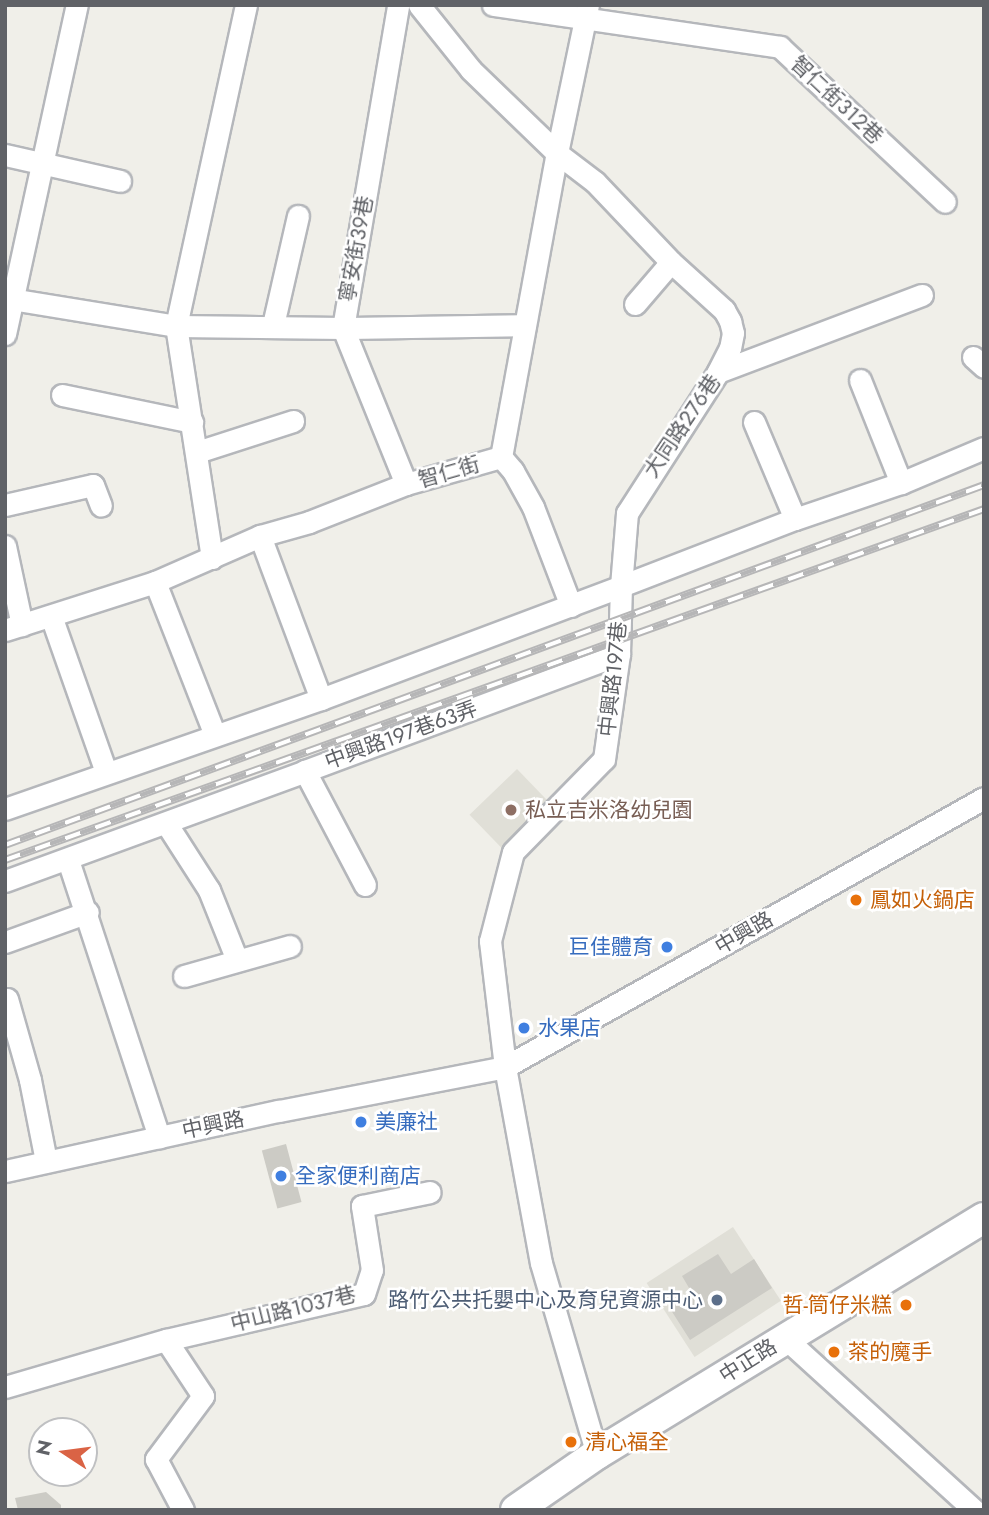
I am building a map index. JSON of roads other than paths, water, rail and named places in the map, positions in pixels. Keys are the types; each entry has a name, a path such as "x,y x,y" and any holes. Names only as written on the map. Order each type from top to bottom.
{"street":[{"path":"5,334 9,298 43,162 77,5"},
{"path":"212,558 176,326 246,5"},
{"name":"寧安街39巷","path":"9,298 176,326 273,325 343,328 398,5"},
{"name":"大同路276巷","path":"419,5 471,70 557,153 595,181 671,262 724,310 730,321 733,333 730,348 718,372 626,513 621,586"},
{"name":"智仁街312巷","path":"493,5 587,11 780,47 945,202"},
{"name":"智仁街","path":"13,628 155,582 260,536 309,522 406,484 501,457 557,153 587,11"},
{"path":"5,155 120,181"},
{"path":"273,325 298,216"},
{"path":"635,304 671,262"},
{"path":"718,372 922,295"},
{"path":"406,484 343,328 525,326"},
{"path":"860,380 901,483"},
{"path":"62,395 192,422"},
{"path":"197,452 293,421"},
{"path":"754,422 795,519"},
{"path":"5,809 321,699 795,519 901,483 984,448"},
{"path":"501,457 513,471 533,507 571,606"},
{"path":"5,505 93,485 101,506"},
{"path":"260,536 321,699"},
{"path":"5,546 13,628"},
{"path":"155,582 215,736"},
{"name":"中興路197巷","path":"505,1067 491,941 513,852 604,759 619,654 621,586"},
{"path":"51,616 106,772"},
{"name":"中興路197巷63弄","path":"365,885 305,771 619,654"},
{"path":"5,881 305,771"},
{"name":"中興路","path":"5,1171 505,1067 984,798"},
{"path":"166,823 209,890 237,960"},
{"path":"68,860 88,912 159,1137"},
{"path":"5,942 88,912"},
{"path":"184,976 290,946"},
{"path":"7,999 30,1080 46,1161"},
{"path":"505,1067 541,1263 597,1454"},
{"name":"中山路1037巷","path":"5,1387 166,1340 364,1294 372,1270 362,1206 430,1192"},
{"name":"中正路","path":"516,1510 597,1454 984,1218"},
{"path":"785,1338 974,1510"},
{"path":"166,1340 203,1396 156,1459 183,1510"}],"railway":[{"path":"5,845 984,485"},
{"path":"5,860 984,509"}],"place":[{"name":"私立吉米洛幼兒園","path":"511,810"},
{"name":"鳳如火鍋店","path":"856,900"},
{"name":"巨佳體育","path":"667,947"},
{"name":"水果店","path":"524,1028"},
{"name":"美廉社","path":"361,1122"},
{"name":"全家便利商店","path":"281,1176"},
{"name":"路竹公共托嬰中心及育兒資源中心","path":"717,1300"},
{"name":"哲-筒仔米糕","path":"906,1305"},
{"name":"茶的魔手","path":"834,1352"},
{"name":"清心福全","path":"571,1442"}]}
